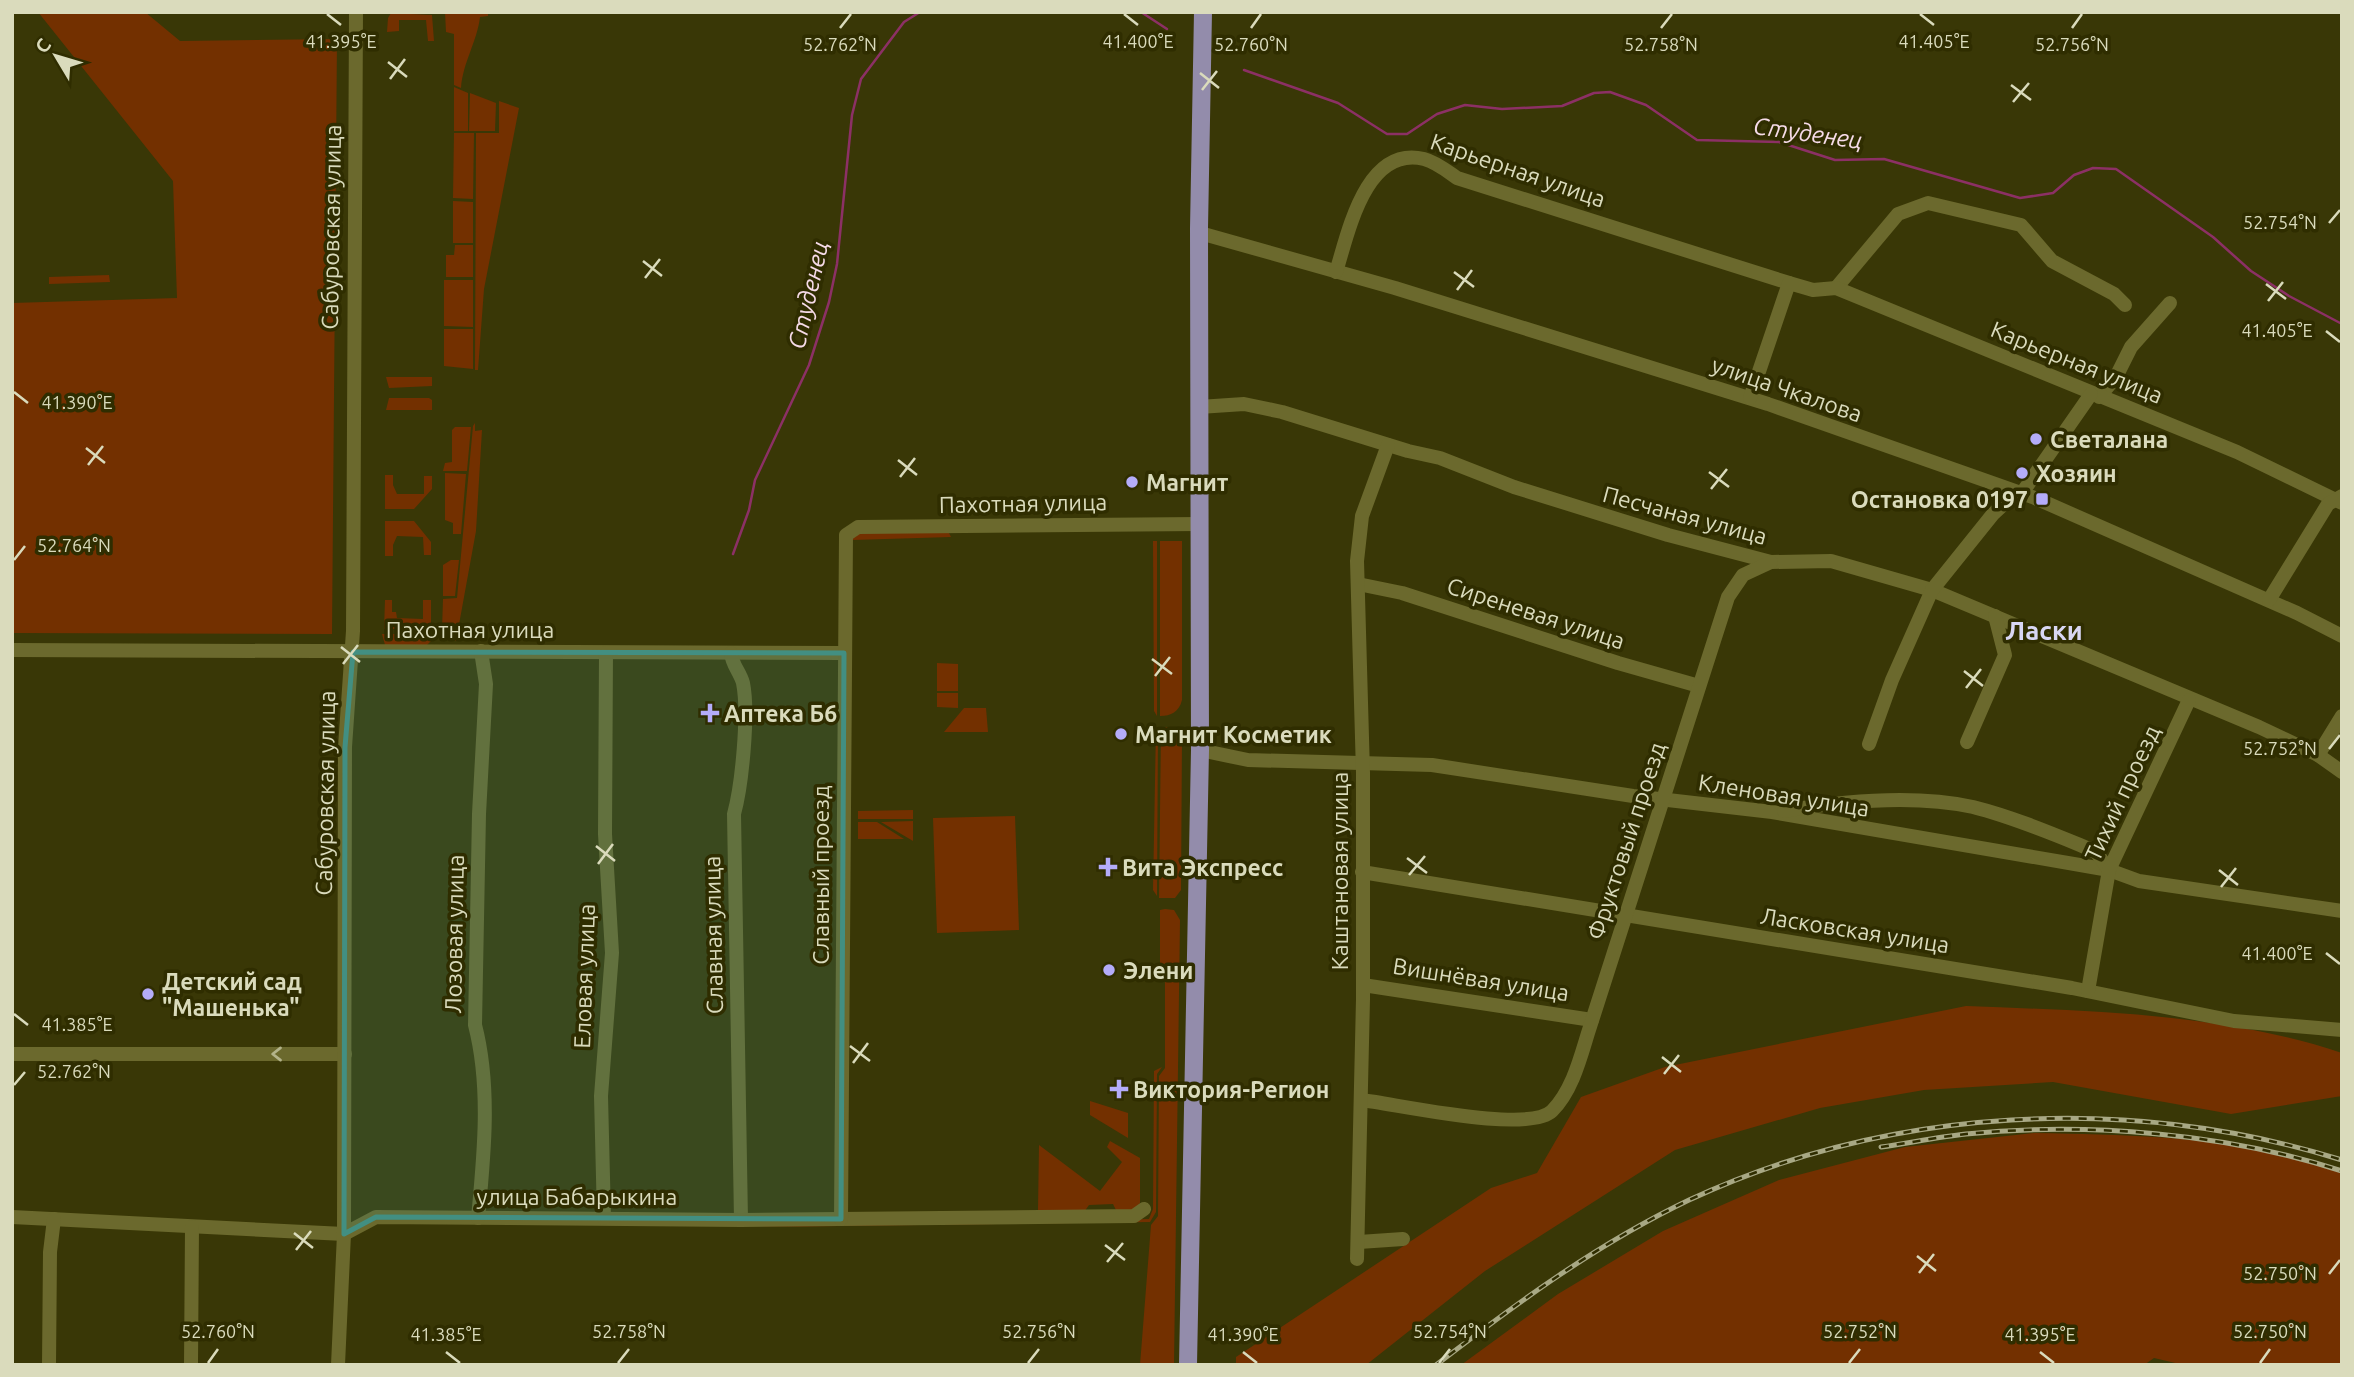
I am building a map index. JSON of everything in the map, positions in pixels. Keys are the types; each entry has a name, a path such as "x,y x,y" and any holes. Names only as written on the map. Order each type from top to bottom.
{"main road":[{"path":"1188,1365 1208,751 1199,407 1203,12"}],"street":[{"name":"Сабуровская улица","path":"338,1365 344,1234 345,747 353,652 356,12"},
{"name":"Карьерная улица","path":"1336,272 1356,207 1367,187 1382,170 1414,158 1434,163 1457,178 1789,283 1813,290 1836,288 2237,452 2340,500"},
{"path":"1836,288 1898,214 1928,203 2021,225 2052,261 2114,294 2125,304"},
{"name":"улица Чкалова","path":"1199,233 1750,398 2022,493 2269,600 2342,636"},
{"path":"1750,398 1789,283"},
{"path":"1869,744 1892,680 1932,590 1993,514 2022,493 2095,396 2116,377 2131,347 2171,303"},
{"name":"Песчаная улица","path":"1199,407 1244,404 1282,412 1440,458 1514,487 1595,514 1771,562 1831,561 1932,590 2318,755 2342,772"},
{"name":"Каштановая улица","path":"1357,1259 1363,985 1359,540 1362,516 1388,445"},
{"path":"2269,600 2329,504 2340,500"},
{"name":"Пахотная улица","path":"848,531 858,527 1200,524"},
{"name":"Славный проезд","path":"841,1219 845,540 848,531"},
{"name":"Фруктовый проезд","path":"1362,1100 1514,1120 1544,1116 1560,1101 1576,1070 1731,590 1745,574 1771,562"},
{"name":"Сиреневая улица","path":"1358,584 1402,593 1605,659 1699,686"},
{"path":"1967,743 2005,655 1995,616"},
{"name":"Пахотная улица","path":"12,650 844,653"},
{"name":"Лозовая улица","path":"478,1218 484,1156 483,1056 475,1012 479,814 486,684 481,651"},
{"name":"Еловая улица","path":"604,1217 601,1096 612,953 605,835 606,653"},
{"name":"Славная улица","path":"731,653 732,663 743,682 742,785 734,814 741,1220"},
{"name":"Тихий проезд","path":"2088,991 2109,870 2189,700"},
{"path":"2318,755 2342,716"},
{"name":"Кленовая улица","path":"1208,751 1248,760 1432,765 1772,812 2109,870 2139,881 2342,911"},
{"path":"1772,812 1859,803 1925,802 1971,807 2096,852 2109,870"},
{"name":"Ласковская улица","path":"1362,872 2088,991 2234,1021 2342,1030"},
{"name":"Вишнёвая улица","path":"1363,985 1592,1020"},
{"path":"12,1054 345,1054"},
{"name":"улица Бабарыкина","path":"344,1234 376,1217 741,1220 1134,1216 1144,1209"},
{"path":"12,1217 344,1234"},
{"path":"49,1365 50,1252 54,1219"},
{"path":"191,1365 192,1227"},
{"path":"1359,1242 1403,1239"}],"highlighted area":[{"path":"353,652 844,653 841,1219 376,1217 344,1234 345,747"}],"shaded area":[{"path":"38,12 145,12 180,41 337,39 332,634 12,633 12,303 177,298 173,181"},
{"path":"445,12 488,12 488,16 480,17 461,88 454,85 454,34 446,32"},
{"path":"391,13 432,15 434,41 428,41 426,20 399,20 399,31 387,32"},
{"path":"454,87 468,93 468,131 454,131"},
{"path":"470,93 496,103 495,131 469,131"},
{"path":"499,101 519,108 484,289 478,370 475,370 476,133 499,133"},
{"path":"454,133 474,133 473,199 453,198"},
{"path":"453,201 473,202 473,243 453,243"},
{"path":"455,245 473,245 473,277 446,277 446,255 454,255"},
{"path":"109,275 110,282 49,284 49,277"},
{"path":"444,280 473,280 473,327 444,326"},
{"path":"444,329 473,329 473,369 444,366"},
{"path":"386,377 432,377 432,386 389,388"},
{"path":"389,398 429,398 432,400 432,410 386,410"},
{"path":"475,423 475,431 482,430 476,531 456,641 442,630 443,599 457,598"},
{"path":"455,427 471,427 467,471 443,471 445,463 452,462 452,430"},
{"path":"445,473 466,474 461,534 453,534 453,523 445,520"},
{"path":"385,475 393,475 397,494 424,494 424,476 432,476 432,489 414,509 385,509"},
{"path":"385,521 414,521 431,542 431,555 424,555 423,537 397,536 393,545 393,556 385,556"},
{"path":"854,532 949,533 951,537 850,539"},
{"path":"1153,541 1157,541 1157,716 1154,711"},
{"path":"1160,541 1182,541 1182,700 1174,712 1160,716"},
{"path":"451,560 459,560 455,596 443,596 443,565"},
{"path":"385,600 392,600 392,612 396,612 397,618 423,619 423,600 431,600 431,629 384,629"},
{"path":"382,634 433,634 433,639 426,646 385,645"},
{"path":"937,663 958,664 958,691 937,691"},
{"path":"937,693 958,693 958,708 937,707"},
{"path":"964,708 986,708 988,732 944,732"},
{"path":"1156,727 1158,728 1157,896 1153,890"},
{"path":"1161,727 1173,728 1182,736 1181,890 1175,898 1159,898"},
{"path":"913,810 913,819 858,819 858,811"},
{"path":"1015,816 1019,930 937,933 933,818"},
{"path":"913,821 913,841 881,822"},
{"path":"858,822 877,822 904,839 858,839"},
{"path":"1160,910 1174,910 1180,920 1174,1365 1140,1365 1151,1225 1158,1216 1159,1076 1165,1068 1165,972 1160,966"},
{"path":"1966,1006 2156,1016 2250,1029 2297,1040 2342,1053 2342,1096 2231,1114 2053,1082 1924,1090 1820,1108 1675,1150 1485,1271 1366,1365 1236,1365 1236,1357 1491,1188 1537,1173 1581,1097 1665,1067"},
{"path":"1162,1067 1157,1074 1156,1212 1150,1222 755,1227 1149,1219 1153,1209 1154,1071"},
{"path":"1090,1101 1128,1113 1128,1138 1090,1115"},
{"path":"2035,1133 2151,1137 2228,1144 2304,1158 2342,1169 2342,1365 2184,1365 2154,1358 2144,1365 1461,1365 1558,1294 1663,1231 1779,1180 1905,1147"},
{"path":"1110,1141 1140,1158 1140,1203 1136,1210 1116,1210 1113,1204 1089,1205 1084,1212 1038,1210 1039,1145 1100,1191 1122,1162 1107,1147"}],"waterway":[{"name":"Студенец","path":"733,554 749,510 755,480 809,365 829,302 837,264 852,115 861,79 904,22 920,12"},
{"name":"Студенец","path":"1141,12 1167,29"},
{"name":"Студенец","path":"1244,70 1338,103 1387,134 1407,134 1437,114 1465,105 1502,109 1562,106 1594,93 1610,92 1646,105 1697,140 1779,142 1835,160 1884,159 2020,198 2053,193 2074,175 2093,168 2116,169 2213,237 2251,271 2289,296 2342,324"}],"railway":[{"path":"1436,1365 1558,1276 1655,1217 1689,1200 1766,1169 1846,1145 1928,1129 2011,1120 2095,1119 2179,1125 2261,1139 2342,1160"},
{"path":"1881,1147 1955,1135 2059,1129 2107,1130 2204,1139 2297,1158 2342,1171"}],"place":[{"name":"Светалана","path":"2036,439"},
{"name":"Хозяин","path":"2022,473"},
{"name":"Магнит","path":"1132,482"},
{"name":"Остановка 0197","path":"2042,499"},
{"name":"Аптека Б6","path":"710,713"},
{"name":"Магнит Косметик","path":"1121,734"},
{"name":"Вита Экспресс","path":"1108,867"},
{"name":"Элени","path":"1109,970"},
{"name":"Детский сад \"Машенька\"","path":"148,994"},
{"name":"Виктория-Регион","path":"1119,1089"}],"district":[{"name":"Ласки","path":"2044,630"}]}
